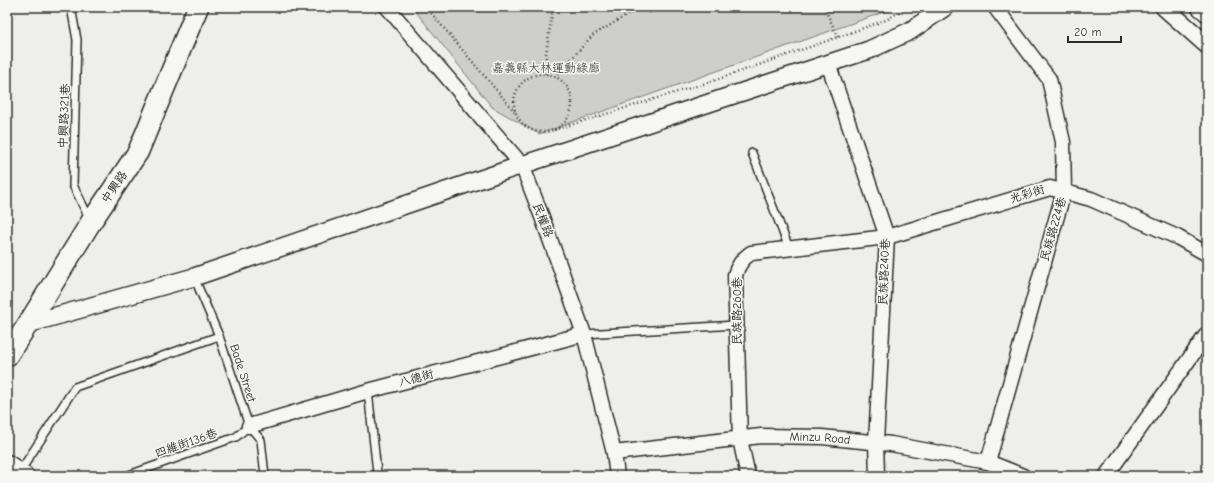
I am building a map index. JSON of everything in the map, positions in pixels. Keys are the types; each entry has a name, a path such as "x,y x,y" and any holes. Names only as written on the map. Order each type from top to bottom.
{"main road":[{"name":"中興路","path":"7,356 91,222 138,152 198,7"}],"street":[{"name":"民權路","path":"387,7 522,165 584,334 614,453 617,476"},
{"path":"28,324 194,277 522,165 869,50 910,31 945,7"},
{"name":"民族路224巷","path":"988,462 1064,191 1063,142 1049,79 995,7"},
{"path":"1164,7 1207,44"},
{"path":"1200,7 1207,13"},
{"name":"民族路240巷","path":"828,64 886,237 876,442 878,476"},
{"name":"光彩街","path":"886,237 1050,188 1091,198 1177,237 1207,254"},
{"name":"民族路260巷","path":"748,476 740,439 735,275 739,264 751,253 886,237"},
{"name":"八德街","path":"249,426 368,391 584,334"},
{"path":"1106,476 1207,334"},
{"name":"Minzu Road","path":"614,453 761,436 814,437 876,442 988,462 1023,476"}],"lane":[{"name":"中興路321巷","path":"71,7 77,40 73,185 91,222"},
{"path":"752,153 789,248"},
{"name":"Bade Street","path":"194,277 219,336 249,426 261,440 265,476"},
{"path":"584,334 736,325"},
{"path":"16,471 75,387 219,336"},
{"path":"368,391 376,472"},
{"name":"四維街136巷","path":"126,476 236,437 249,426"}],"path":[{"path":"426,7 516,112"},
{"path":"546,74 546,54 553,7"},
{"path":"630,7 650,12 672,7"},
{"path":"774,7 783,9 796,7"},
{"path":"824,7 838,37"},
{"path":"554,130 562,125 568,117 572,99 569,90 563,82 546,74 536,75 520,85 514,103 520,121 527,127 545,132 554,130 716,80 886,20 907,7"},
{"path":"555,77 592,36 637,9"}],"green space":[{"name":"嘉義縣大林運動綠廊","path":"412,7 898,7 539,134 492,107"}]}
